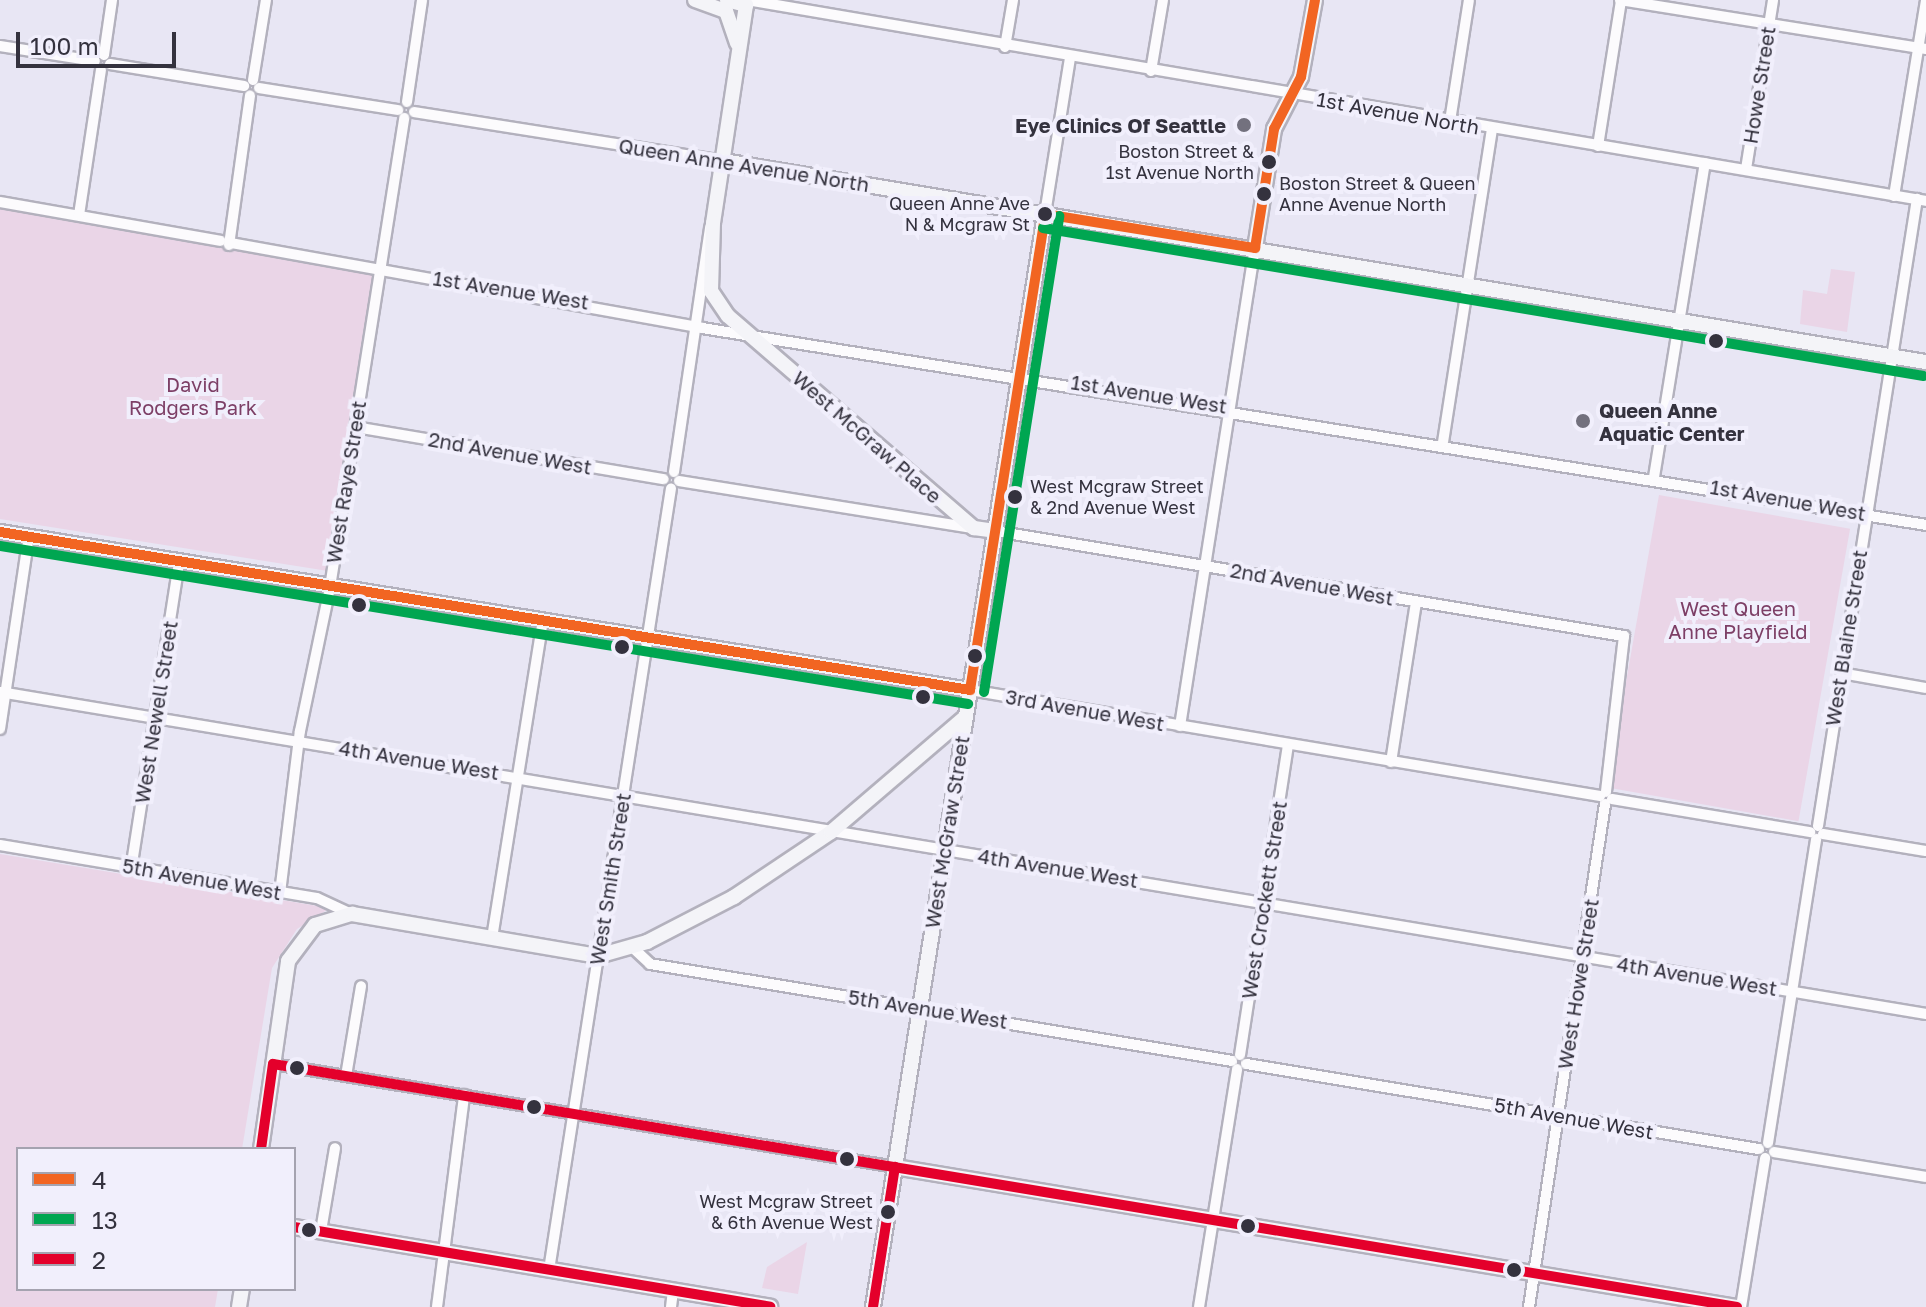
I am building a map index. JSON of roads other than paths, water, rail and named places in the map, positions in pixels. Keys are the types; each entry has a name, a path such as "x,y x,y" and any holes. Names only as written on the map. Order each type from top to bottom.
{"street":[{"path":"79,215 112,0"},
{"path":"226,240 266,0"},
{"name":"West Raye Street","path":"280,893 300,741 330,587 422,0"},
{"path":"695,0 732,17 738,63"},
{"name":"1st Avenue North","path":"727,0 1921,200"},
{"path":"1005,47 1013,0"},
{"path":"1151,71 1163,0"},
{"path":"1180,726 1274,129 1292,95 1315,0"},
{"path":"1450,121 1469,0"},
{"path":"1598,146 1620,0 1922,48"},
{"name":"Howe Street","path":"1746,169 1773,0"},
{"path":"1894,196 1922,48 1926,0"},
{"name":"West Smith Street","path":"549,1270 747,3"},
{"name":"Queen Anne Avenue North","path":"0,46 1255,248 1926,362"},
{"path":"1045,214 1070,58"},
{"path":"1443,442 1492,129"},
{"path":"1654,477 1705,163"},
{"name":"West Blaine Street","path":"1739,1307 1866,514 1921,200"},
{"name":"1st Avenue West","path":"0,202 696,324 1443,442 1926,525"},
{"name":"West McGraw Street","path":"873,1307 1045,214"},
{"name":"West Smith Street","path":"713,223 711,291 746,330"},
{"name":"West McGraw Place","path":"746,330 974,528"},
{"name":"2nd Avenue West","path":"355,427 974,528"},
{"path":"974,528 995,531"},
{"name":"2nd Avenue West","path":"995,531 1629,639"},
{"name":"3rd Avenue West","path":"0,532 648,636 1926,851"},
{"path":"0,729 3,692 29,536"},
{"name":"West Newell Street","path":"132,863 179,562"},
{"path":"1391,762 1416,602"},
{"path":"492,938 543,619"},
{"name":"West Howe Street","path":"1529,1307 1629,639"},
{"path":"1841,673 1926,688"},
{"name":"4th Avenue West","path":"3,692 1926,1014"},
{"path":"598,956 631,946 734,897 831,832 965,717"},
{"name":"West Crockett Street","path":"1199,1307 1288,746"},
{"name":"5th Avenue West","path":"0,845 132,863 339,902 352,914"},
{"name":"5th Avenue West","path":"273,1064 294,947 315,925 352,914 598,956"},
{"name":"5th Avenue West","path":"631,946 650,964 1926,1177"},
{"path":"346,1076 361,986"},
{"path":"261,1147 273,1064 1739,1307"},
{"path":"437,1307 464,1095"},
{"path":"321,1231 335,1148"},
{"path":"296,1227 770,1307"},
{"path":"671,1307 673,1291"}],"place":[{"name":"Eye Clinics Of Seattle","path":"1244,125"},
{"name":"Boston Street & 1st Avenue North","path":"1269,162"},
{"name":"Boston Street & Queen Anne Avenue North","path":"1264,194"},
{"name":"Queen Anne Ave N & Mcgraw St","path":"1045,214"},
{"name":"Queen Anne Aquatic Center","path":"1583,421"},
{"name":"West Mcgraw Street & 2nd Avenue West","path":"1015,497"},
{"name":"West Mcgraw Street & 6th Avenue West","path":"888,1212"}],"park label":[{"name":"David Rodgers Park","path":"193,396"},
{"name":"West Queen Anne Playfield","path":"1738,620"}]}
